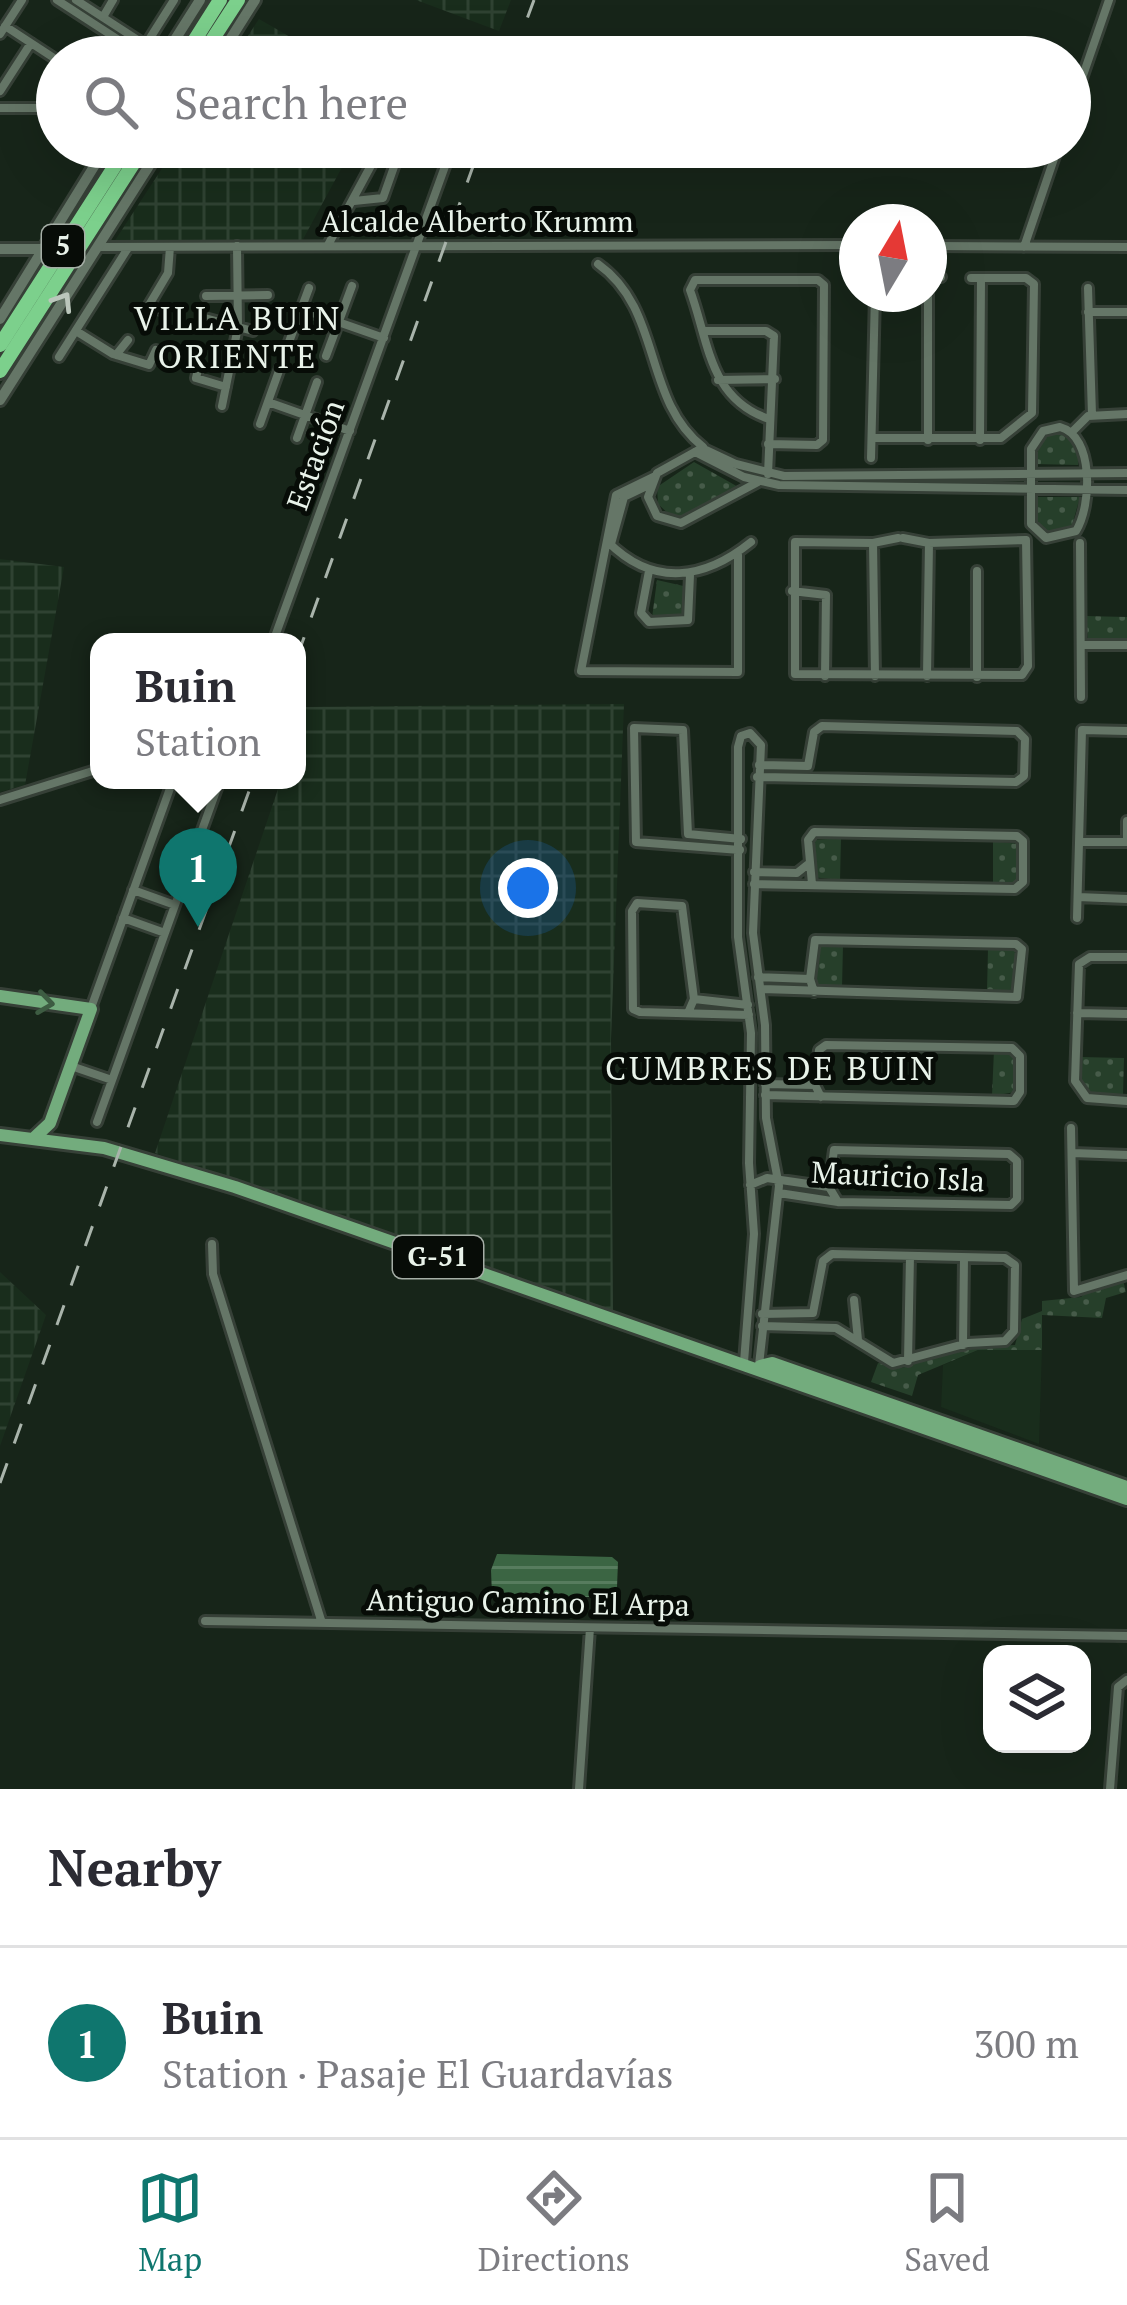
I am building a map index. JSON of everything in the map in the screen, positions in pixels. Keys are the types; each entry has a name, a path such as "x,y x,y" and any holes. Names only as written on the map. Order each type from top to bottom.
{"highway":[{"path":"197,36 220,0"},
{"path":"215,36 238,0"},
{"name":"5","path":"0,346 114,168"},
{"name":"5","path":"0,371 130,168"}],"main road":[{"path":"177,36 200,0"},
{"path":"232,36 255,0"},
{"path":"0,319 93,168"},
{"path":"0,400 148,168"},
{"path":"0,249 43,249"},
{"path":"0,996 91,1010 55,1113 34,1138"},
{"path":"55,1113 56,1129 66,1141"},
{"name":"G-51","path":"0,1135 117,1151 751,1364 1127,1499"},
{"name":"G-51","path":"751,1364 772,1363 1127,1487"}],"street":[{"path":"22,0 3,30 36,46"},
{"path":"57,0 115,36"},
{"path":"76,0 124,36"},
{"path":"103,17 113,0"},
{"path":"1091,50 1108,0"},
{"path":"151,36 170,1"},
{"path":"0,91 31,43"},
{"path":"0,108 36,108"},
{"path":"328,245 370,168"},
{"path":"354,201 383,198 394,168"},
{"name":"Estación","path":"276,633 445,168"},
{"path":"1024,247 1051,168"},
{"path":"342,225 344,245"},
{"name":"Alcalde Alberto Krumm","path":"97,247 839,245"},
{"path":"222,406 238,327 237,246"},
{"path":"947,246 1127,247"},
{"path":"59,357 129,247"},
{"path":"160,310 149,304 168,273 170,247"},
{"path":"598,264 634,301 671,411 699,450 758,482"},
{"path":"876,438 980,440 1008,436 1021,425 1035,408 1035,286 1027,278 976,278 980,440"},
{"path":"768,444 817,445 824,438 823,283 695,280 690,290 718,380 736,404 769,419"},
{"path":"326,356 352,286"},
{"path":"1088,287 1092,415"},
{"path":"289,342 309,288"},
{"path":"206,296 268,295"},
{"path":"301,309 384,338"},
{"path":"871,458 876,438 875,312"},
{"path":"928,312 928,440"},
{"path":"1088,312 1127,312"},
{"path":"200,317 253,331"},
{"path":"76,331 116,355 150,365 156,350"},
{"path":"704,332 771,332 775,380 768,474"},
{"path":"116,355 128,340"},
{"path":"199,365 196,378 226,387"},
{"path":"260,424 280,368"},
{"path":"718,380 775,380"},
{"path":"297,438 317,382"},
{"path":"268,402 350,431"},
{"path":"1073,431 1092,415 1127,414"},
{"path":"1021,425 1036,439"},
{"path":"1026,540 1027,668 1017,677 825,676 798,675 791,669 792,552 798,540 873,543 900,538 929,543 1026,540 1035,533 1061,538 1076,531 1085,511 1081,442 1073,431 1055,427 1036,439 1031,473 1035,533"},
{"path":"699,450 806,482 1127,473"},
{"path":"699,450 651,481 616,495 582,672 738,672 738,556"},
{"path":"651,481 654,512 681,523 758,482 1127,490"},
{"path":"609,543 649,571 690,575 738,556 751,542"},
{"path":"873,543 875,676"},
{"path":"927,676 929,543"},
{"path":"1080,543 1081,697"},
{"path":"649,571 641,613 649,622 688,620 690,575"},
{"path":"977,571 977,676"},
{"path":"792,591 826,595 825,676"},
{"path":"1081,645 1127,645"},
{"path":"758,777 818,779 1018,782 1025,773 1023,734 822,726 814,732 812,761 818,779"},
{"path":"690,848 683,730 638,727 631,736 634,840 647,847 740,850"},
{"path":"1077,918 1082,730 1127,731"},
{"path":"743,734 760,740 753,919 765,1025 765,1095 779,1180 762,1326 751,1364 746,1304 754,1250 751,1028 738,919 738,742 743,734"},
{"path":"759,765 812,761"},
{"path":"0,800 90,772"},
{"path":"91,1010 170,789"},
{"path":"97,1122 217,789"},
{"path":"741,802 756,802"},
{"path":"1079,842 1127,842 1127,821"},
{"path":"754,884 1021,887 1022,838 810,834 807,863 812,884"},
{"path":"676,847 689,835 741,838"},
{"path":"754,872 799,873 807,863"},
{"path":"133,890 175,905"},
{"path":"1078,897 1127,899"},
{"path":"688,1013 694,999 681,905 634,907 633,1010 688,1013 749,1010"},
{"path":"123,918 165,933"},
{"path":"738,919 753,919"},
{"path":"761,989 814,992 1019,996 1021,946 813,941 810,979 814,992"},
{"path":"1127,957 1082,960 1075,1081 1080,1094 1094,1100 1127,1101"},
{"path":"758,977 810,979"},
{"path":"694,999 749,1010"},
{"path":"1076,1013 1127,1014"},
{"path":"751,1028 765,1025"},
{"path":"765,1095 821,1097 1017,1099 1017,1050 824,1045 815,1084 821,1097"},
{"path":"71,1066 112,1080"},
{"path":"765,1084 815,1084"},
{"path":"1071,1128 1074,1291 1126,1277"},
{"name":"Mauricio Isla","path":"750,1185 779,1180 829,1187 831,1152 1015,1156 1015,1203 838,1202 779,1192"},
{"path":"1073,1153 1127,1155"},
{"path":"829,1187 838,1202"},
{"name":"Antiguo Camino El Arpa","path":"212,1244 213,1274 321,1620 1127,1636"},
{"path":"762,1326 824,1327 858,1341 883,1360 908,1361 963,1345 1009,1340 1014,1327 1012,1261 829,1255 817,1308 824,1327"},
{"path":"908,1361 910,1256"},
{"path":"963,1345 964,1258"},
{"path":"854,1300 858,1341"},
{"path":"746,1304 805,1316 817,1308"},
{"path":"205,1621 321,1620"},
{"path":"579,1789 590,1628"},
{"path":"1127,1680 1118,1687 1110,1785 1127,1782"}],"shaded area":[{"path":"416,0 511,0 499,31"},
{"path":"259,19 289,36 248,36"},
{"path":"162,168 342,168 301,243 114,242"},
{"path":"1067,431 1078,443 1078,465 1034,464 1042,437"},
{"path":"694,462 740,488 688,517 673,518 658,504 657,487"},
{"path":"1037,497 1080,497 1071,529 1044,533 1038,527"},
{"path":"0,559 64,567 25,785 0,792"},
{"path":"657,580 688,587 686,617 652,618"},
{"path":"1085,616 1127,617 1127,640 1088,638"},
{"path":"624,704 611,1039 613,1311 155,1153 278,789 306,789 306,707"},
{"path":"841,838 840,880 812,877 813,840"},
{"path":"993,841 1018,844 1016,883 993,883"},
{"path":"843,945 842,987 816,984 817,947"},
{"path":"988,949 1015,950 1016,990 987,991"},
{"path":"994,1050 1015,1054 1015,1092 992,1096"},
{"path":"1080,1057 1124,1058 1123,1094 1091,1093 1082,1087"},
{"path":"0,1272 46,1315 0,1446"},
{"path":"1123,1280 1126,1292 1106,1298 1102,1318 1042,1315 1042,1350 978,1350 918,1375 912,1396 871,1382 878,1363 902,1368 964,1348 1015,1345 1022,1319 1042,1311 1042,1301 1081,1297 1089,1289"},
{"path":"978,1350 1042,1350 1039,1444 941,1407 943,1365"},
{"path":"497,1554 612,1557 618,1562 617,1587 606,1597 497,1597 492,1595 491,1570"}],"railway":[{"path":"521,36 534,0"},
{"path":"306,633 472,168"},
{"path":"0,1483 250,789"}],"place":[{"name":"Buin","path":"198,927"}],"district":[{"name":"VILLA BUIN ORIENTE","path":"238,337"},
{"name":"CUMBRES DE BUIN","path":"771,1068"}]}
